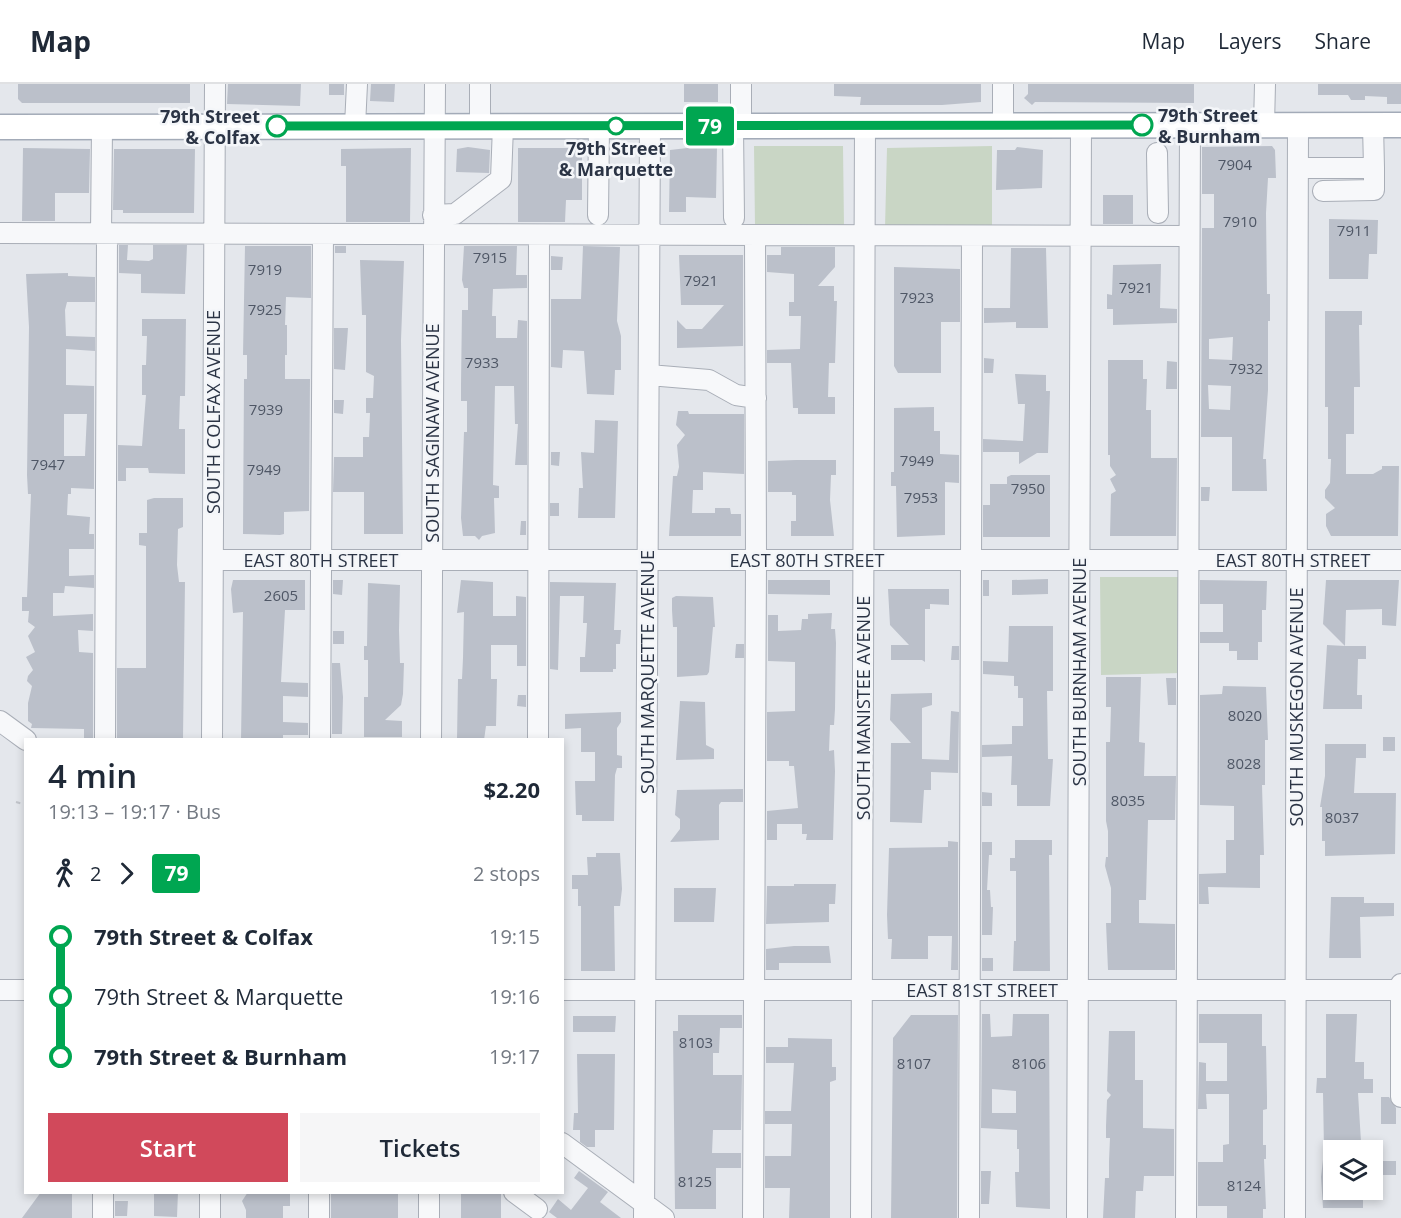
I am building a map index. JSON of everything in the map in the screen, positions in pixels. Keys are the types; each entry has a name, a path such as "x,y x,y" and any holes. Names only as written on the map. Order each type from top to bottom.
{"main road":[{"path":"0,127 1401,125"}],"street":[{"name":"SOUTH COLFAX AVENUE","path":"212,738 215,84"},
{"path":"355,126 357,84"},
{"name":"SOUTH SAGINAW AVENUE","path":"431,738 435,84"},
{"path":"433,225 455,214 501,178 480,84"},
{"path":"734,218 737,126 741,84"},
{"path":"1003,84 1003,125"},
{"path":"1264,125 1265,84"},
{"name":"SOUTH BURNHAM AVENUE","path":"1077,1218 1081,125"},
{"path":"1186,1218 1190,125"},
{"name":"SOUTH MUSKEGON AVENUE","path":"1295,1218 1298,125"},
{"path":"1323,191 1374,190 1373,125"},
{"path":"102,126 105,738"},
{"path":"598,214 599,126"},
{"name":"SOUTH MARQUETTE AVENUE","path":"644,1211 650,126"},
{"name":"SOUTH MANISTEE AVENUE","path":"861,1218 865,126"},
{"path":"1157,153 1158,213"},
{"path":"1298,168 1374,168"},
{"path":"1157,187 1190,188"},
{"path":"0,233 323,234 433,225 539,235 1190,236"},
{"path":"320,738 323,234"},
{"path":"538,738 539,235"},
{"path":"753,1218 755,235"},
{"path":"969,1218 972,236"},
{"path":"648,375 710,380 736,394 756,398"},
{"name":"EAST 80TH STREET","path":"213,560 1401,560"},
{"path":"0,721 24,739"},
{"path":"1401,984 1401,1097"},
{"path":"0,990 24,990"},
{"name":"EAST 81ST STREET","path":"564,990 1401,990"},
{"path":"564,1145 644,1211 664,1218"},
{"path":"103,1194 103,1218"},
{"path":"210,1194 210,1218"},
{"path":"319,1194 319,1218"},
{"path":"429,1194 429,1218"},
{"path":"517,1194 537,1207"}],"path":[{"path":"16,802 24,804"}],"green space":[{"path":"754,146 843,146 844,227 755,227"},
{"path":"992,146 992,228 885,228 887,148"},
{"path":"1100,577 1182,577 1182,673 1101,675"}],"building":[{"path":"18,84 190,84 190,103 22,103 18,99"},
{"path":"228,84 301,84 300,106 227,104"},
{"path":"329,84 344,84 344,95 329,95"},
{"path":"371,84 395,84 394,102 370,101"},
{"path":"684,84 718,84 718,102 684,102"},
{"path":"834,84 981,84 981,102 942,105 860,105 861,97 834,96"},
{"path":"1028,84 1194,84 1194,103 1035,102 1032,105 1024,98 1028,94"},
{"path":"1318,84 1401,84 1401,104 1387,104 1387,97 1365,96 1365,100 1351,100 1348,95 1318,95"},
{"path":"1272,146 1275,150 1276,178 1268,178 1266,213 1267,294 1270,294 1270,321 1268,321 1268,390 1263,459 1266,459 1267,491 1232,491 1232,437 1201,437 1202,228 1214,228 1214,194 1202,194 1202,147","holes":["1233,337 1232,360 1209,359 1209,339","1208,385 1231,386 1230,410 1209,409"]},
{"path":"468,147 490,150 489,173 456,172 457,149"},
{"path":"717,147 716,198 686,197 686,212 669,212 670,150"},
{"path":"1017,147 1043,150 1042,188 996,190 997,150 1015,150"},
{"path":"23,148 90,149 89,193 55,193 55,221 22,221"},
{"path":"411,148 410,222 346,222 346,166 341,166 341,149"},
{"path":"518,148 582,148 582,200 566,200 565,222 518,222"},
{"path":"114,149 195,149 194,213 123,213 123,210 113,210"},
{"path":"1103,195 1133,195 1133,224 1103,224"},
{"path":"1329,219 1378,220 1377,254 1369,254 1368,279 1329,279"},
{"path":"119,245 128,245 127,260 149,261 153,259 153,245 187,245 185,294 141,293 141,274 119,273"},
{"path":"245,246 311,246 311,298 286,297 285,325 287,325 287,355 285,355 285,379 310,379 309,511 284,512 284,534 280,535 243,534 244,379 247,379 247,355 243,355"},
{"path":"335,246 346,246 346,253 335,253"},
{"path":"464,246 517,246 516,275 527,275 527,288 493,289 492,316 496,316 496,338 517,338 518,320 527,321 527,465 515,465 518,424 515,424 514,386 495,386 493,485 499,486 499,498 494,498 495,533 482,536 479,540 475,536 463,536 461,518 464,432 467,432 467,401 461,401 462,310 468,310 468,288 464,288 462,280"},
{"path":"583,246 620,247 617,321 621,336 621,370 615,370 614,395 587,394 584,351 563,350 562,368 551,367 551,299 581,299"},
{"path":"781,247 835,247 835,267 818,286 834,286 834,301 837,301 835,363 829,363 828,397 835,397 835,414 798,414 798,408 793,408 791,363 767,363 767,350 800,349 801,316 789,316 789,302 794,302 794,274 767,272 767,255 781,255"},
{"path":"1011,248 1046,248 1048,328 1016,328 1016,322 984,323 984,308 1010,308"},
{"path":"679,255 743,255 743,346 677,348 677,320 686,329 702,329 724,305 681,305"},
{"path":"551,256 563,257 562,270 551,270"},
{"path":"360,260 404,261 401,340 403,534 364,534 364,492 333,492 334,457 363,457 363,437 369,437 370,413 366,413 366,398 373,398 374,376 366,372 366,315 362,315"},
{"path":"1161,264 1160,308 1177,309 1177,323 1113,325 1113,309 1107,309 1107,294 1112,295 1113,265"},
{"path":"894,267 960,269 960,322 941,322 941,373 898,373 894,366"},
{"path":"68,273 68,276 95,277 95,302 67,302 65,310 66,336 95,337 95,351 66,349 66,385 94,386 94,489 71,488 71,494 68,494 67,515 90,517 89,534 94,534 94,549 69,549 69,576 94,575 94,588 65,586 64,593 53,593 53,616 93,614 93,631 78,630 79,652 93,653 93,738 84,738 84,729 31,728 32,724 28,721 28,703 32,686 27,681 33,670 26,657 35,652 28,636 35,627 28,622 29,611 22,611 22,597 27,597 31,494 28,494 27,475 29,327 26,274","holes":["64,414 87,414 85,456 64,456"]},
{"path":"1325,311 1362,311 1362,325 1359,325 1360,387 1354,387 1354,434 1346,434 1346,474 1373,474 1382,469 1382,466 1399,466 1398,536 1331,536 1326,526 1326,514 1335,508 1325,498 1325,490 1330,483 1331,459 1328,459 1328,407 1325,407"},
{"path":"142,319 186,319 185,396 180,396 179,429 185,429 185,474 149,473 148,468 126,468 126,481 118,481 118,445 142,446 146,395 142,395 142,365 146,365 147,336 142,336"},
{"path":"334,328 348,328 345,370 334,369"},
{"path":"984,358 994,359 993,373 984,373"},
{"path":"1108,360 1143,360 1143,379 1147,379 1146,410 1151,410 1151,458 1177,458 1176,536 1110,536 1111,494 1116,491 1110,479 1116,475 1110,466 1110,455 1108,455"},
{"path":"1167,361 1177,362 1177,389 1166,389"},
{"path":"1015,374 1046,375 1046,391 1050,391 1048,453 1037,453 1019,464 1019,452 983,452 983,439 1023,441 1025,404 1018,404"},
{"path":"334,400 344,400 343,414 334,413"},
{"path":"934,407 934,431 940,431 940,454 959,455 959,483 945,482 945,535 897,537 896,486 891,486 891,472 894,472 894,408"},
{"path":"678,411 688,411 689,414 744,414 744,474 703,472 703,490 693,490 692,513 715,513 715,508 730,508 731,514 741,514 741,536 669,536 673,476 677,476 679,467 677,445 685,435 676,425"},
{"path":"595,420 618,421 615,518 578,518 579,488 583,488 581,452 594,453"},
{"path":"551,452 560,452 559,466 551,465"},
{"path":"836,460 836,475 831,475 830,500 834,536 791,536 791,521 796,521 796,495 792,495 792,492 768,492 768,461"},
{"path":"1011,475 1050,475 1050,537 983,537 983,505 990,505 990,484 1007,484 1007,477"},
{"path":"1201,487 1210,487 1209,501 1201,501"},
{"path":"183,498 183,527 178,529 177,565 179,582 185,582 183,738 117,738 117,668 146,668 146,546 139,545 139,533 147,533 147,500"},
{"path":"550,503 559,503 559,516 550,516"},
{"path":"521,521 526,521 526,535 520,535"},
{"path":"1048,579 1048,594 1012,595 1012,580"},
{"path":"233,580 305,580 305,610 285,610 281,682 308,683 308,697 283,696 283,722 308,723 308,735 283,735 283,738 241,738 243,612 233,613 231,589"},
{"path":"333,580 343,580 342,595 333,594"},
{"path":"461,580 493,582 493,616 516,616 516,596 526,597 526,666 517,666 517,645 491,645 491,679 497,679 496,726 486,726 484,738 457,738 458,679 462,679 464,612 457,613"},
{"path":"768,580 830,580 830,595 768,594"},
{"path":"983,580 989,580 989,596 983,596"},
{"path":"1200,580 1267,581 1266,610 1262,610 1262,642 1258,642 1258,660 1237,660 1237,651 1229,651 1229,643 1200,643 1200,632 1223,632 1223,604 1200,604"},
{"path":"1326,580 1399,580 1396,626 1382,625 1382,609 1346,610 1345,646 1323,624"},
{"path":"550,582 616,583 614,630 621,630 620,644 616,644 616,669 613,669 613,672 580,672 580,657 585,657 587,623 583,623 584,596 560,596 558,670 550,669"},
{"path":"368,583 400,585 399,630 400,663 404,663 403,694 401,705 385,720 402,721 402,737 364,737 364,697 368,697 368,660 364,660 364,646 367,646"},
{"path":"888,589 949,589 949,605 930,604 930,609 925,609 925,662 922,660 891,660 891,645 909,645 890,625"},
{"path":"676,596 713,597 715,627 713,627 707,675 677,677 677,627 673,627 672,610 672,598"},
{"path":"832,613 831,629 835,629 836,643 834,725 830,725 829,751 834,750 833,840 806,840 807,834 802,834 802,824 777,824 777,840 767,840 767,811 798,808 794,766 789,766 789,761 767,761 767,712 795,711 795,662 768,661 768,615 778,615 778,631 801,630 802,619 808,619 808,614"},
{"path":"1009,626 1053,626 1053,691 1047,691 1048,759 1053,759 1050,806 1017,806 1017,785 1011,785 1012,756 982,757 982,745 1012,744 1012,726 1023,726 1023,698 1018,698 1018,686 1014,686 1014,676 983,674 983,661 1008,662"},
{"path":"333,631 344,631 344,644 333,644"},
{"path":"736,644 744,644 744,658 735,658"},
{"path":"1327,645 1366,646 1366,659 1358,659 1357,695 1362,695 1362,709 1323,709"},
{"path":"952,646 959,646 959,660 951,660"},
{"path":"332,663 340,663 343,697 342,734 332,734"},
{"path":"1106,677 1141,677 1139,742 1145,743 1144,776 1176,776 1175,820 1148,820 1146,900 1139,900 1139,923 1175,924 1175,970 1108,970 1106,923 1111,923 1111,888 1105,866 1106,857 1108,857 1106,742 1110,742 1111,707 1106,707"},
{"path":"1166,678 1176,678 1176,705 1168,705"},
{"path":"1223,686 1266,687 1268,740 1265,740 1265,785 1262,785 1264,855 1260,855 1260,888 1208,887 1209,904 1199,904 1199,874 1226,873 1226,840 1234,840 1234,806 1200,805 1200,695 1222,694"},
{"path":"932,693 932,705 922,708 922,759 949,760 951,711 959,712 958,773 931,772 931,790 924,790 922,823 890,822 891,743 911,743 890,720 891,694"},
{"path":"518,695 526,695 526,707 517,706"},
{"path":"680,701 705,702 706,745 714,749 714,759 676,760"},
{"path":"621,712 621,722 617,728 617,755 622,756 622,768 617,768 615,775 614,821 582,821 582,815 576,815 575,781 595,781 595,752 581,752 581,728 565,729 565,714"},
{"path":"1383,737 1395,737 1395,751 1383,751"},
{"path":"1325,744 1366,744 1366,758 1356,758 1354,793 1396,793 1395,854 1325,856 1325,841 1322,841 1322,807 1320,807 1325,776"},
{"path":"743,789 743,802 721,802 719,805 719,840 670,842 680,829 680,819 675,815 677,790"},
{"path":"982,792 992,793 992,806 982,806"},
{"path":"1015,840 1052,840 1052,855 1049,855 1050,971 1013,971 1014,941 1016,941 1016,871 1010,871 1010,858 1015,858"},
{"path":"948,841 958,842 958,970 951,970 952,936 928,936 928,959 891,959 892,939 888,939 887,915 889,848 948,847"},
{"path":"982,842 992,842 987,890 990,890 991,907 993,907 992,935 982,935"},
{"path":"596,853 620,853 622,889 620,906 614,906 615,971 581,971 581,906 578,906 578,889 572,889 572,875 588,875 587,857 596,857"},
{"path":"794,884 836,884 835,904 829,904 829,922 766,924 767,886 794,886"},
{"path":"674,888 716,888 714,922 674,922"},
{"path":"1331,897 1364,897 1364,903 1394,903 1394,916 1360,917 1361,958 1329,958"},
{"path":"829,946 831,963 779,963 779,970 766,970 766,949"},
{"path":"982,958 993,958 993,971 982,971"},
{"path":"982,1014 990,1014 991,1037 1012,1036 1013,1014 1049,1014 1050,1209 1016,1207 1015,1172 1019,1172 1017,1130 981,1128","holes":["992,1089 1016,1091 1016,1113 992,1113"]},
{"path":"1199,1014 1262,1014 1262,1046 1266,1046 1267,1097 1267,1109 1263,1110 1263,1145 1266,1145 1266,1159 1264,1159 1266,1209 1263,1209 1263,1218 1227,1218 1227,1206 1198,1206 1198,1162 1223,1162 1223,1145 1229,1144 1229,1094 1206,1094 1207,1109 1198,1109 1199,1062 1206,1063 1206,1081 1227,1081 1227,1043 1199,1043"},
{"path":"1326,1014 1357,1014 1355,1062 1364,1062 1364,1079 1373,1079 1373,1093 1358,1093 1361,1140 1324,1140 1323,1093 1316,1093 1317,1078 1326,1078"},
{"path":"678,1015 742,1015 742,1028 720,1028 719,1053 713,1053 713,1075 742,1075 741,1130 713,1130 712,1153 741,1153 741,1168 716,1168 716,1209 675,1209 673,1031 678,1031"},
{"path":"911,1015 958,1015 957,1218 891,1218 893,1038"},
{"path":"573,1016 616,1016 615,1032 573,1032"},
{"path":"1109,1031 1135,1031 1135,1080 1143,1080 1143,1128 1174,1129 1174,1176 1144,1176 1143,1191 1136,1191 1135,1218 1103,1218 1105,1178 1109,1178 1110,1138 1106,1138 1106,1126 1107,1100 1111,1095 1107,1091"},
{"path":"788,1038 832,1039 832,1067 836,1067 836,1080 830,1082 830,1218 789,1218 790,1188 765,1188 765,1156 791,1156 792,1124 765,1124 765,1111 791,1111 794,1063 766,1063 766,1047 788,1047"},
{"path":"577,1054 615,1054 614,1130 595,1130 595,1147 587,1147 580,1142 580,1130 573,1130 574,1113 578,1113"},
{"path":"1381,1097 1389,1097 1396,1108 1396,1124 1381,1124"},
{"path":"1323,1160 1323,1200 1363,1200 1363,1208 1323,1208 1321,1177"},
{"path":"1383,1161 1396,1161 1396,1175 1383,1175"},
{"path":"579,1171 608,1192 600,1202 621,1218 557,1218 549,1212 558,1199 571,1210 588,1188 574,1178"},
{"path":"981,1171 991,1171 989,1204 981,1204"},
{"path":"40,1194 72,1194 72,1218 22,1218"},
{"path":"154,1194 178,1194 177,1217 154,1216"},
{"path":"247,1194 290,1194 290,1206 283,1206 283,1218 246,1218 246,1210 242,1201"},
{"path":"331,1194 398,1194 398,1218 331,1218"},
{"path":"461,1194 501,1194 501,1218 461,1218"},
{"path":"115,1201 128,1201 127,1216 115,1216"}],"bus line":[{"name":"79","path":"277,126 1142,125"}],"place":[{"name":"79th Street & Burnham","path":"1142,125"},
{"name":"79th Street & Colfax","path":"277,126"},
{"name":"79th Street & Marquette","path":"616,126"}]}
